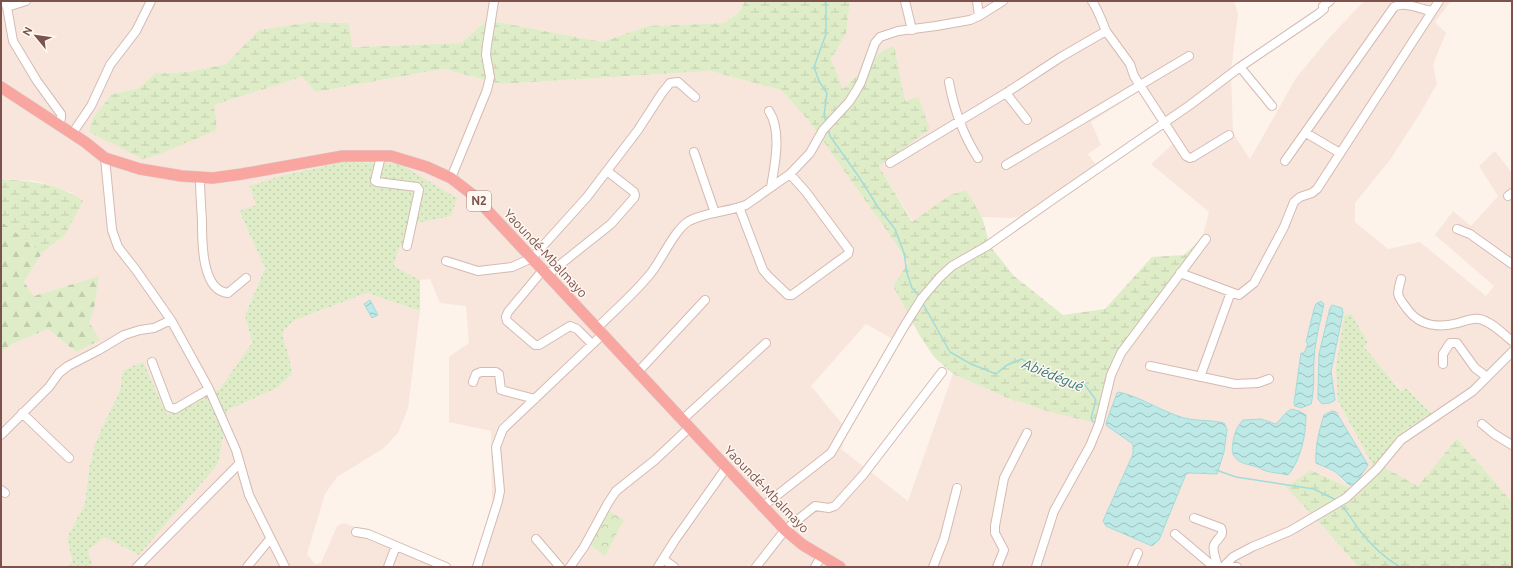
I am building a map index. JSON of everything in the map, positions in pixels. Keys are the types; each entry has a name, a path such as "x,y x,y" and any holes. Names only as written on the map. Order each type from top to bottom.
{"highway":[{"name":"Yaoundé-Mbalmayo","path":"1,87 72,134 105,158 158,172 213,178 343,156 391,156 410,161 451,178 473,195 762,507 785,530 803,545 840,567"}],"street":[{"path":"26,1 6,4 13,41 37,81 61,114 59,126"},
{"path":"72,134 91,106 110,65 136,31 151,1"},
{"path":"451,178 487,90 490,77 486,55 494,1"},
{"path":"905,1 912,30"},
{"path":"977,1 979,16"},
{"path":"477,567 500,491 496,447 499,437 535,398 592,344 600,331 651,273 681,227 700,216 715,214 746,205 790,174 810,153 823,130 849,102 861,82 875,43 880,37 892,33 970,20 1003,1"},
{"path":"1092,1 1106,31 1130,64 1134,76 1140,86 1186,156 1190,158 1193,157 1229,135"},
{"path":"762,507 831,453 922,298 940,277 952,266 987,246 1229,77 1240,67 1318,14 1324,9 1323,6 1330,1"},
{"path":"1180,273 1239,295 1254,283 1284,227 1294,202 1300,197 1312,193 1317,189 1392,75 1431,11 1439,1"},
{"path":"1285,161 1394,7 1398,4 1405,4 1431,11"},
{"path":"890,163 1006,93 1061,57 1106,31"},
{"path":"1006,165 1189,56"},
{"path":"1240,67 1272,106"},
{"path":"446,261 478,270 512,267 532,258 607,171 670,83 678,82 695,97"},
{"path":"948,82 954,107 970,145 978,158"},
{"path":"1006,93 1027,120"},
{"path":"769,110 774,117 777,129 771,187"},
{"path":"1306,133 1340,153"},
{"path":"694,152 715,214"},
{"path":"381,156 375,181 417,187 419,190 407,246"},
{"path":"105,158 112,230 118,247 171,320 209,389 236,450 249,495 285,567"},
{"path":"592,344 577,329 570,326 539,345 535,345 507,321 506,317 508,312 545,272 611,224 634,198 634,192 607,171"},
{"path":"739,208 763,270 785,294 792,294 848,254 849,250 825,216 790,174"},
{"path":"200,177 201,241 208,273 214,285 223,293 228,293 246,278"},
{"path":"1457,230 1470,234 1512,264"},
{"path":"1036,567 1054,511 1093,438 1100,421 1111,375 1121,353 1206,239"},
{"path":"1401,279 1397,292 1398,296 1418,320 1433,326 1478,319 1486,321 1512,341"},
{"path":"1200,377 1231,292"},
{"path":"638,372 705,300"},
{"path":"1,435 49,387 59,373 68,366 124,335 140,330 154,328 171,320"},
{"path":"1444,364 1443,354 1450,343 1457,343 1475,368 1486,377"},
{"path":"570,567 584,547 608,503 616,492 654,460 685,424 766,344"},
{"path":"1225,565 1233,557 1252,547 1290,531 1346,498 1377,469 1401,440 1473,390 1512,352"},
{"path":"152,362 169,407 172,409 175,410 209,389"},
{"path":"1150,366 1235,384 1258,383 1269,379"},
{"path":"472,382 476,374 496,372 499,374 501,390 535,398"},
{"path":"756,567 785,530 815,506 829,508 835,506 863,475 942,372"},
{"path":"22,414 69,458"},
{"path":"1482,424 1494,434 1512,445"},
{"path":"997,567 1004,550 996,537 995,526 1004,478 1026,433"},
{"path":"137,567 240,463"},
{"path":"658,567 675,540 726,468"},
{"path":"933,567 944,539 957,488"},
{"path":"1194,518 1221,528 1223,531 1222,535 1214,545 1214,552 1218,567"},
{"path":"356,532 368,534 446,567"},
{"path":"1175,534 1214,567"},
{"path":"247,567 270,539"},
{"path":"536,539 560,567"},
{"path":"388,567 396,546"},
{"path":"1132,567 1138,553"},
{"path":"815,567 821,557"},
{"path":"663,559 674,567"},
{"path":"1225,565 1236,567"}],"shaded area":[{"path":"1,1 745,1 739,12 724,23 647,26 603,42 487,20 461,43 351,47 349,23 310,22 260,30 226,64 188,72 155,73 139,88 112,94 214,105 302,77 315,92 443,69 501,84 710,71 781,90 809,121 889,234 908,264 893,286 914,324 896,341 866,324 811,386 848,431 841,449 908,501 953,374 1005,397 1043,410 1099,423 1111,375 1202,238 1209,212 1151,164 1174,143 1140,91 1091,122 1101,145 1088,154 1097,166 1028,215 1011,218 982,217 965,190 950,195 913,222 879,166 905,101 882,51 843,89 831,59 846,34 850,1 1234,1 1238,14 1231,71 1233,133 1250,159 1296,78 1330,37 1364,1 1451,1 1435,22 1446,33 1433,65 1437,84 1390,160 1355,203 1355,222 1388,249 1420,242 1486,296 1494,286 1435,235 1453,211 1471,226 1498,196 1479,166 1495,151 1512,173 1512,502 1457,438 1418,486 1375,462 1405,430 1432,414 1408,388 1402,391 1369,354 1350,313 1344,316 1338,401 1373,466 1350,488 1312,470 1327,531 1358,567 473,567 492,504 491,431 449,422 449,357 469,343 466,306 440,303 430,279 420,280 394,266 398,250 417,223 451,216 398,163 343,162 280,176 256,205 239,212 265,267 245,315 252,343 221,389 167,415 143,363 123,370 120,390 95,443 89,468 85,503 67,538 72,560 69,567 1,567 1,352 12,344 48,329 76,352 94,308 98,277 34,296 24,282 42,253 65,235 73,193 36,181 1,179","holes":["1316,304 1324,304 1314,359 1313,397 1294,403 1301,354 1304,353 1308,344","1332,305 1343,313 1331,371 1335,400 1318,399 1319,354","1117,393 1150,403 1179,417 1200,421 1215,421 1219,464 1217,474 1186,474 1133,454 1134,444 1107,426 1106,423","1328,412 1336,412 1368,465 1351,485 1344,482 1340,476 1332,470 1316,463","1285,414 1306,424 1304,434 1288,475 1266,471 1256,466 1248,465 1231,448 1236,429 1243,420 1261,419 1276,424"]},
{"path":"367,293 420,311 408,408 398,433 384,448 337,477 325,494 307,554 315,564 321,563 337,526 343,523 379,534 451,567 93,567 88,550 105,536 139,555 218,464 228,410 277,388 289,357 283,337 284,330 295,320"}],"green space":[{"path":"745,1 850,1 846,34 831,59 843,89 882,51 894,46 905,101 918,97 930,129 879,166 912,222 950,195 966,190 982,217 990,246 1014,276 1063,315 1105,309 1152,257 1184,255 1202,238 1121,353 1099,424 1043,410 1005,397 953,374 934,357 920,336 893,286 908,263 809,121 781,90 710,71 501,84 443,69 315,92 302,77 214,105 217,130 157,155 143,159 89,132 93,118 112,94 139,88 155,73 188,72 226,64 259,30 310,22 349,23 352,47 461,43 487,20 603,42 647,26 724,23 739,12"},
{"path":"343,162 398,163 457,198 451,216 417,223 398,250 394,266 420,280 420,311 367,293 295,320 284,330 283,337 292,374 277,388 228,410 218,464 139,555 105,537 88,550 93,567 69,567 72,560 67,538 85,503 89,468 95,443 120,390 123,370 143,362 167,415 220,389 252,343 245,315 265,268 239,211 256,205 250,186 280,176"},
{"path":"1,179 44,184 64,190 83,201 65,235 42,253 1,221"},
{"path":"1,221 42,253 24,282 34,296 99,276 94,309 89,322 100,340 76,352 48,329 12,344 1,352"},
{"path":"1351,313 1368,343 1364,347 1401,391 1407,388 1432,414 1405,430 1373,466 1338,401 1336,368 1344,316"},
{"path":"1457,438 1512,502 1512,567 1358,567 1286,487 1311,470 1350,488 1358,482 1375,462 1418,486"},
{"path":"606,509 624,520 605,556 588,542"}],"water":[{"path":"370,300 378,315 372,318 364,304"},
{"path":"1321,301 1324,304 1315,346 1312,399 1311,404 1301,408 1295,406 1294,403 1301,353 1304,353 1308,344 1306,342 1314,309 1316,304"},
{"path":"1332,305 1342,308 1343,313 1331,371 1335,400 1330,403 1322,404 1318,399 1319,354"},
{"path":"1119,392 1184,418 1224,423 1227,429 1224,452 1217,474 1186,474 1159,540 1152,546 1106,526 1103,521 1133,454 1133,444 1107,426 1106,423 1117,393"},
{"path":"1291,409 1306,415 1306,423 1302,447 1293,469 1288,475 1265,471 1256,466 1245,464 1234,457 1232,448 1234,435 1243,420 1261,419 1276,424"},
{"path":"1332,411 1336,412 1368,465 1356,483 1351,485 1334,471 1316,463 1316,451 1320,427 1324,415"}],"waterway":[{"name":"Abiédégué","path":"826,1 826,34 814,67 819,81 827,93 824,115 826,123"},
{"name":"Abiédégué","path":"828,128 830,136 878,207 895,229 904,253 907,273 912,288 920,297"},
{"name":"Abiédégué","path":"922,302 950,352 971,364 996,374 1007,365 1022,359 1032,366 1044,371 1085,385 1096,400 1091,418 1093,422 1096,422"},
{"name":"Abiédégué","path":"1216,470 1236,477 1314,489 1336,500"},
{"name":"Abiédégué","path":"1340,504 1369,541 1400,567"}]}
